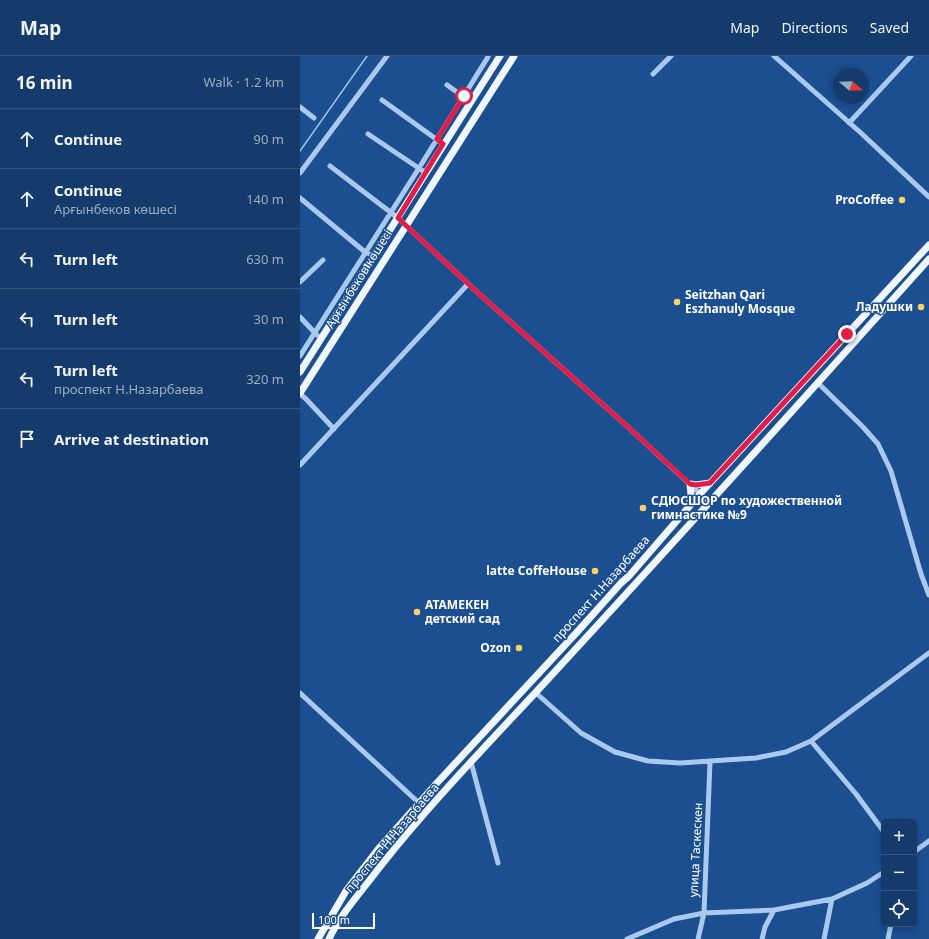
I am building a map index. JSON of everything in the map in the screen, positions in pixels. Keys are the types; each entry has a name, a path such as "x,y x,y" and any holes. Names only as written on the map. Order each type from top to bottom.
{"main road":[{"name":"Арғынбеков көшесі","path":"300,372 500,56"},
{"name":"Арғынбеков көшесі","path":"300,394 514,56"},
{"name":"проспект Н.Назарбаева","path":"318,939 346,891 380,846 629,576 700,494 929,245"},
{"name":"проспект Н.Назарбаева","path":"329,939 344,914 386,860 471,762 536,693 929,259"},
{"path":"689,507 691,496 690,484 696,485 710,483"}],"street":[{"path":"300,173 387,56"},
{"path":"653,74 670,56"},
{"path":"774,56 929,197"},
{"path":"849,123 911,56"},
{"path":"300,356 391,213 487,57 496,63"},
{"path":"447,85 471,102"},
{"path":"382,100 443,144"},
{"path":"300,107 314,118"},
{"path":"368,134 426,172"},
{"path":"330,166 398,218 468,284 628,427 709,502"},
{"path":"300,198 332,223 365,252 374,256"},
{"path":"300,282 323,260"},
{"path":"300,465 468,284"},
{"path":"300,316 315,334 322,338"},
{"path":"818,383 863,427 878,444 891,471 921,574 929,595"},
{"path":"300,394 334,429"},
{"path":"536,693 581,733 615,752 648,761 680,763 756,758 786,752 811,741 929,653"},
{"path":"300,693 419,803"},
{"path":"811,741 856,794 881,828"},
{"path":"471,762 498,863"},
{"name":"улица Таскескен","path":"698,939 704,913 710,762"},
{"path":"917,850 929,841"},
{"path":"627,939 674,919 704,913 774,910 832,899 867,884 881,874"},
{"path":"824,939 832,899"},
{"path":"762,939 765,927 774,910"},
{"path":"888,939 890,927"}],"waterway":[{"path":"300,151 367,56"}],"place":[{"name":"ProCoffee","path":"902,200"},
{"name":"Seitzhan Qari Eszhanuly Mosque","path":"677,302"},
{"name":"Ладушки","path":"921,307"},
{"name":"СДЮСШОР по художественной гимнастике №9","path":"643,508"},
{"name":"latte CoffeHouse","path":"595,571"},
{"name":"АТАМЕКЕН детский сад","path":"417,612"},
{"name":"Ozon","path":"519,648"}],"route":[{"path":"464,96 437,139 443,144 398,218 477,292 690,484 696,485 710,483 847,334"}]}
